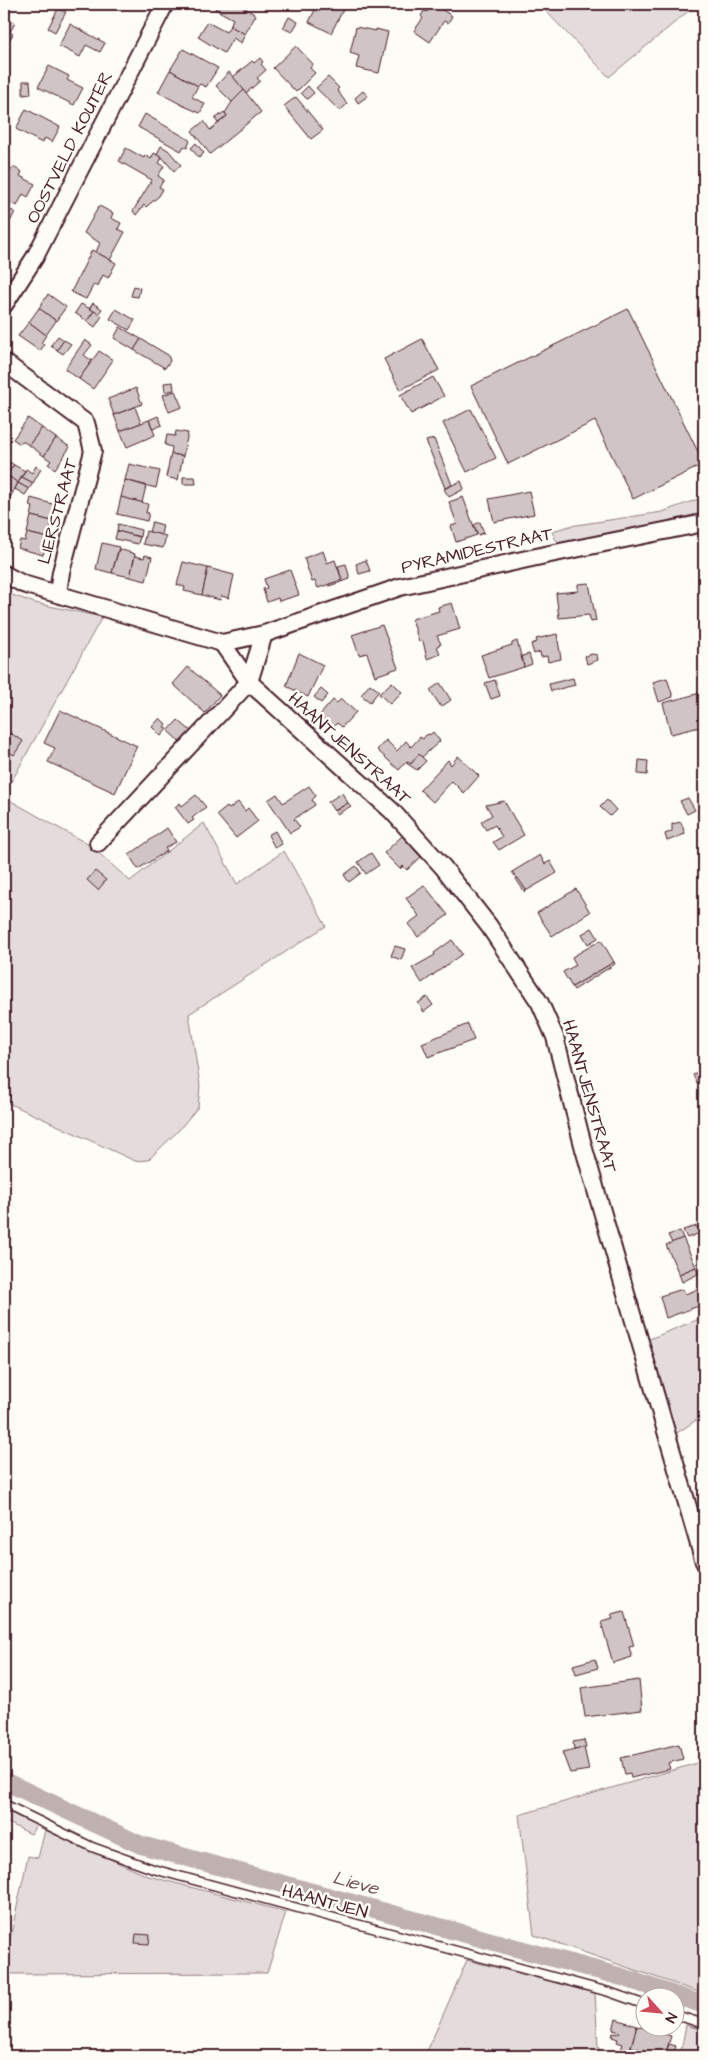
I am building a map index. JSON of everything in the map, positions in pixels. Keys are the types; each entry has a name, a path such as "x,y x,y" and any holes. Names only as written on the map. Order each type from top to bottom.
{"street":[{"name":"OOSTVELD KOUTER","path":"4,305 35,257 165,4"},
{"name":"LIERSTRAAT","path":"4,362 86,423 94,451 61,572 58,593"},
{"name":"PYRAMIDESTRAAT","path":"4,574 23,584 222,643 264,634 400,587 704,522"},
{"path":"98,843 249,682 264,634"},
{"name":"HAANTJENSTRAAT","path":"222,643 249,682 392,811 443,866 489,926 540,1003 555,1037 584,1149 704,1562"}],"lane":[{"name":"HAANTJEN","path":"4,1804 92,1847 152,1869 609,1992 636,2001"},
{"path":"686,2018 704,2024"}],"shaded area":[{"path":"539,4 697,4 609,77"},
{"path":"704,497 704,512 642,528 566,543 556,540 552,531 570,526 662,512"},
{"path":"4,592 35,603 102,617 4,795"},
{"path":"4,797 91,846 130,881 204,823 237,884 284,851 326,926 189,1014 200,1086 198,1107 178,1131 148,1160 135,1161 4,1101"},
{"path":"704,1317 704,1415 674,1435 647,1340"},
{"path":"704,1761 704,1994 534,1935 519,1815"},
{"path":"4,1810 36,1825 31,1834 4,1821"},
{"path":"45,1830 148,1876 286,1912 267,1973 4,1974 4,1966 28,1856 38,1858"},
{"path":"467,1960 595,1993 598,2046 602,2056 425,2056"},
{"path":"686,2025 704,2031 704,2056 680,2056 683,2038 686,2038"}],"building":[{"path":"218,4 245,4 243,7 256,15 245,34 230,26 233,19 215,9"},
{"path":"318,4 346,4 331,33 309,22"},
{"path":"433,4 452,16 448,23 444,21 430,42 414,31 423,18 421,16 424,11 427,12"},
{"path":"58,9 66,12 55,32 48,28"},
{"path":"4,17 15,23 10,32 13,34 6,46 4,45"},
{"path":"289,17 298,22 292,32 283,28"},
{"path":"207,22 226,32 230,26 245,34 241,43 233,38 224,53 198,37"},
{"path":"70,24 105,43 100,52 86,45 80,57 59,46"},
{"path":"356,27 388,32 379,73 356,68 359,56 350,53"},
{"path":"296,46 313,64 310,68 315,73 296,92 273,68"},
{"path":"183,49 218,68 206,87 200,84 198,86 170,70"},
{"path":"260,58 263,62 261,64 266,70 257,78 260,81 246,93 233,77 252,61 254,63"},
{"path":"49,66 69,76 67,80 83,88 74,105 38,87"},
{"path":"170,70 198,86 192,97 205,104 200,113 158,92"},
{"path":"229,72 244,90 232,102 216,86"},
{"path":"328,77 339,88 337,90 347,104 340,111 316,88"},
{"path":"23,81 30,81 31,94 23,95"},
{"path":"308,86 314,93 307,99 301,93"},
{"path":"244,90 261,112 210,154 192,131 204,121 210,130 227,116 225,113 232,102"},
{"path":"363,91 368,96 358,103 355,98"},
{"path":"296,97 323,130 311,139 284,106"},
{"path":"26,109 60,127 52,142 45,138 42,143 16,129"},
{"path":"224,112 227,116 218,123 215,119"},
{"path":"145,114 188,139 190,141 187,148 184,146 181,151 138,127"},
{"path":"196,143 204,153 199,158 191,148"},
{"path":"161,146 168,150 181,165 174,171 157,154"},
{"path":"126,148 144,158 145,155 151,159 154,153 162,158 159,163 164,166 158,176 164,180 159,187 163,189 159,196 146,207 144,205 136,215 133,211 152,180 119,161"},
{"path":"13,167 22,172 20,176 35,184 28,197 23,194 17,206 12,203 8,209 15,212 5,231 4,181"},
{"path":"99,206 113,213 111,218 121,223 118,229 125,232 110,260 96,252 100,243 84,233"},
{"path":"92,250 116,263 108,278 103,275 98,286 94,284 86,299 71,292"},
{"path":"134,286 140,288 138,297 131,296"},
{"path":"48,294 66,307 56,321 39,308"},
{"path":"93,303 102,309 98,314 89,309"},
{"path":"81,304 94,311 87,321 75,313"},
{"path":"39,308 56,321 46,335 29,322"},
{"path":"116,309 135,320 129,330 110,319"},
{"path":"628,309 704,464 633,499 595,421 508,464 471,386"},
{"path":"94,311 102,316 95,327 87,321"},
{"path":"29,322 46,335 41,343 44,345 40,351 18,336"},
{"path":"120,327 141,339 134,350 114,338"},
{"path":"58,336 64,340 57,350 51,345"},
{"path":"141,339 168,355 170,361 165,368 134,350"},
{"path":"422,339 439,370 400,390 384,359"},
{"path":"64,340 71,344 63,354 57,350"},
{"path":"85,340 92,345 84,355 92,361 79,379 65,369"},
{"path":"99,351 113,360 93,389 79,379"},
{"path":"433,377 444,396 411,414 400,395"},
{"path":"173,382 174,390 165,392 164,383"},
{"path":"136,388 142,404 114,415 108,399"},
{"path":"175,391 182,407 169,412 163,395"},
{"path":"135,407 141,423 120,431 114,415"},
{"path":"471,409 496,458 467,472 443,423"},
{"path":"158,416 162,425 153,429 149,420"},
{"path":"28,418 42,428 29,445 22,441 20,444 13,439"},
{"path":"149,420 155,435 127,447 120,431"},
{"path":"4,421 10,425 4,435"},
{"path":"42,428 56,438 44,456 29,445"},
{"path":"176,431 188,433 183,456 171,454 172,447 165,445 167,435 175,436"},
{"path":"56,438 70,447 55,469 48,464 51,461 44,456"},
{"path":"434,439 452,485 445,488 426,441"},
{"path":"171,454 183,456 178,480 166,477"},
{"path":"4,458 14,465 6,475 4,474"},
{"path":"129,464 160,471 156,488 125,480"},
{"path":"14,465 25,471 18,483 6,475"},
{"path":"36,466 41,469 33,483 22,477 26,469 32,473"},
{"path":"4,474 10,477 6,484 4,482"},
{"path":"10,477 18,483 11,496 4,492"},
{"path":"22,477 33,483 29,489 18,483"},
{"path":"183,477 195,477 196,484 183,484"},
{"path":"125,480 146,486 142,503 121,497"},
{"path":"461,481 464,489 449,497 444,489"},
{"path":"18,483 29,489 25,495 15,489"},
{"path":"529,491 534,514 494,522 489,499"},
{"path":"4,492 11,496 4,507"},
{"path":"121,497 148,504 146,513 149,513 147,521 117,514"},
{"path":"463,497 477,535 456,542 451,526 457,524 449,502"},
{"path":"31,498 56,505 52,521 31,516 33,507 29,506"},
{"path":"31,516 52,521 48,538 27,533"},
{"path":"4,522 10,525 4,536"},
{"path":"152,522 163,525 161,535 149,532"},
{"path":"480,522 484,533 478,535 474,525"},
{"path":"118,524 141,530 140,537 117,531"},
{"path":"117,531 140,537 138,544 115,539"},
{"path":"146,531 166,536 163,548 143,544"},
{"path":"27,533 48,538 43,555 18,548 20,540 25,541"},
{"path":"102,543 119,547 112,573 96,569"},
{"path":"119,549 135,554 130,577 112,573"},
{"path":"323,551 327,563 335,560 342,580 318,588 315,581 312,582 304,558"},
{"path":"145,555 152,557 146,581 130,577 135,556 144,558"},
{"path":"366,560 370,571 359,574 356,564"},
{"path":"183,562 208,568 202,595 184,591 185,587 177,585"},
{"path":"346,564 350,579 329,586 329,584 342,580 338,566"},
{"path":"208,568 234,575 229,598 221,596 220,600 202,595"},
{"path":"290,570 299,595 279,601 278,598 267,602 263,589 267,588 264,579"},
{"path":"589,583 596,621 591,622 589,615 559,618 556,593 578,591 578,584"},
{"path":"452,603 460,629 437,636 441,644 437,646 440,654 427,659 423,641 419,642 412,619 439,611 438,607"},
{"path":"382,625 398,668 375,676 367,653 359,655 352,635"},
{"path":"557,634 561,659 548,662 547,656 541,657 540,652 534,654 531,644 537,642 536,639"},
{"path":"517,641 524,667 489,678 481,655 512,645 512,643"},
{"path":"299,653 323,665 308,697 286,686"},
{"path":"529,654 532,664 524,667 522,656"},
{"path":"597,655 598,660 587,664 585,656"},
{"path":"188,667 220,695 205,713 173,684"},
{"path":"573,678 575,685 551,691 549,684"},
{"path":"667,678 673,697 659,702 653,682"},
{"path":"495,680 500,696 491,699 485,683"},
{"path":"392,682 402,692 390,704 379,694"},
{"path":"440,683 451,700 441,707 430,690"},
{"path":"370,684 379,691 370,702 361,695"},
{"path":"321,689 328,695 321,703 314,697"},
{"path":"704,692 704,726 671,734 663,703"},
{"path":"341,699 356,712 342,727 337,723 332,728 319,716 333,700 337,703"},
{"path":"60,710 137,746 115,793 48,762 55,748 44,743"},
{"path":"160,718 166,724 164,727 167,729 161,736 152,727"},
{"path":"178,720 192,732 181,743 168,731"},
{"path":"433,732 440,741 422,757 419,754 411,764 407,761 399,770 377,750 386,740 397,751 406,741 411,747 420,737 423,739 426,735"},
{"path":"10,733 23,741 14,755 4,749 4,742"},
{"path":"419,754 426,761 417,770 406,763 407,761 411,764"},
{"path":"458,756 479,776 464,793 452,781 433,802 420,790 448,760 451,765"},
{"path":"639,760 648,761 647,775 638,774"},
{"path":"309,786 316,796 312,800 315,805 294,819 300,827 290,833 268,800 277,794 283,803"},
{"path":"342,793 348,803 334,811 328,802"},
{"path":"196,795 206,807 192,818 194,820 188,824 175,807 180,803 182,806"},
{"path":"688,798 695,810 687,814 680,801"},
{"path":"607,800 616,810 610,816 600,807"},
{"path":"504,801 524,835 499,850 493,842 502,837 495,825 486,830 481,822 492,815 486,805"},
{"path":"238,802 245,811 248,808 258,821 236,838 217,815 227,807 229,809"},
{"path":"348,803 351,806 337,814 335,811"},
{"path":"681,822 685,834 667,841 665,834 672,831 672,824"},
{"path":"167,828 176,842 165,848 167,851 138,869 129,855"},
{"path":"275,831 282,844 275,848 268,835"},
{"path":"402,836 421,857 407,870 403,866 400,869 384,853"},
{"path":"371,853 379,865 366,874 358,862"},
{"path":"540,855 545,864 550,861 557,873 524,892 526,890 512,872"},
{"path":"356,866 361,873 349,882 344,875"},
{"path":"95,871 106,880 98,890 87,880"},
{"path":"518,878 526,890 524,891 516,879"},
{"path":"424,885 448,915 418,937 408,924 419,916 406,898"},
{"path":"576,889 590,912 552,936 537,913"},
{"path":"592,928 598,938 588,944 582,934"},
{"path":"452,940 462,954 422,983 412,968 435,955 434,953"},
{"path":"601,940 614,962 572,987 563,972 576,965 572,957"},
{"path":"395,946 405,949 401,960 391,956"},
{"path":"614,962 615,964 574,990 572,987"},
{"path":"427,997 433,1005 424,1012 418,1003"},
{"path":"468,1024 474,1040 428,1057 422,1043"},
{"path":"704,1066 704,1080 697,1083 693,1075 702,1071 700,1068"},
{"path":"697,1226 700,1233 687,1238 683,1230"},
{"path":"680,1231 683,1238 672,1243 668,1235"},
{"path":"683,1238 696,1267 679,1274 666,1245"},
{"path":"696,1267 698,1274 682,1282 679,1274"},
{"path":"701,1288 704,1304 666,1318 660,1296 683,1289 685,1294"},
{"path":"624,1612 634,1646 629,1647 632,1657 613,1663 601,1622 613,1619 611,1615"},
{"path":"595,1659 598,1668 576,1674 573,1665"},
{"path":"639,1680 642,1710 585,1717 581,1688"},
{"path":"584,1740 586,1747 574,1749 573,1742"},
{"path":"679,1744 683,1759 668,1763 670,1769 631,1778 630,1773 625,1774 621,1758"},
{"path":"584,1747 589,1770 570,1773 562,1752"},
{"path":"136,1934 150,1935 149,1944 135,1943"},
{"path":"616,2019 636,2026 628,2056 611,2056 610,2054 620,2053 623,2044 617,2042 618,2039 612,2037 613,2033 619,2034 620,2032 613,2030"},
{"path":"636,2030 636,2038 670,2038 665,2055 631,2047"},
{"path":"669,2044 676,2046 673,2056 666,2053"},
{"path":"631,2047 641,2050 640,2054 629,2052"}],"waterway":[{"name":"Lieve","path":"4,1781 141,1845 622,1977 704,2005"}]}
